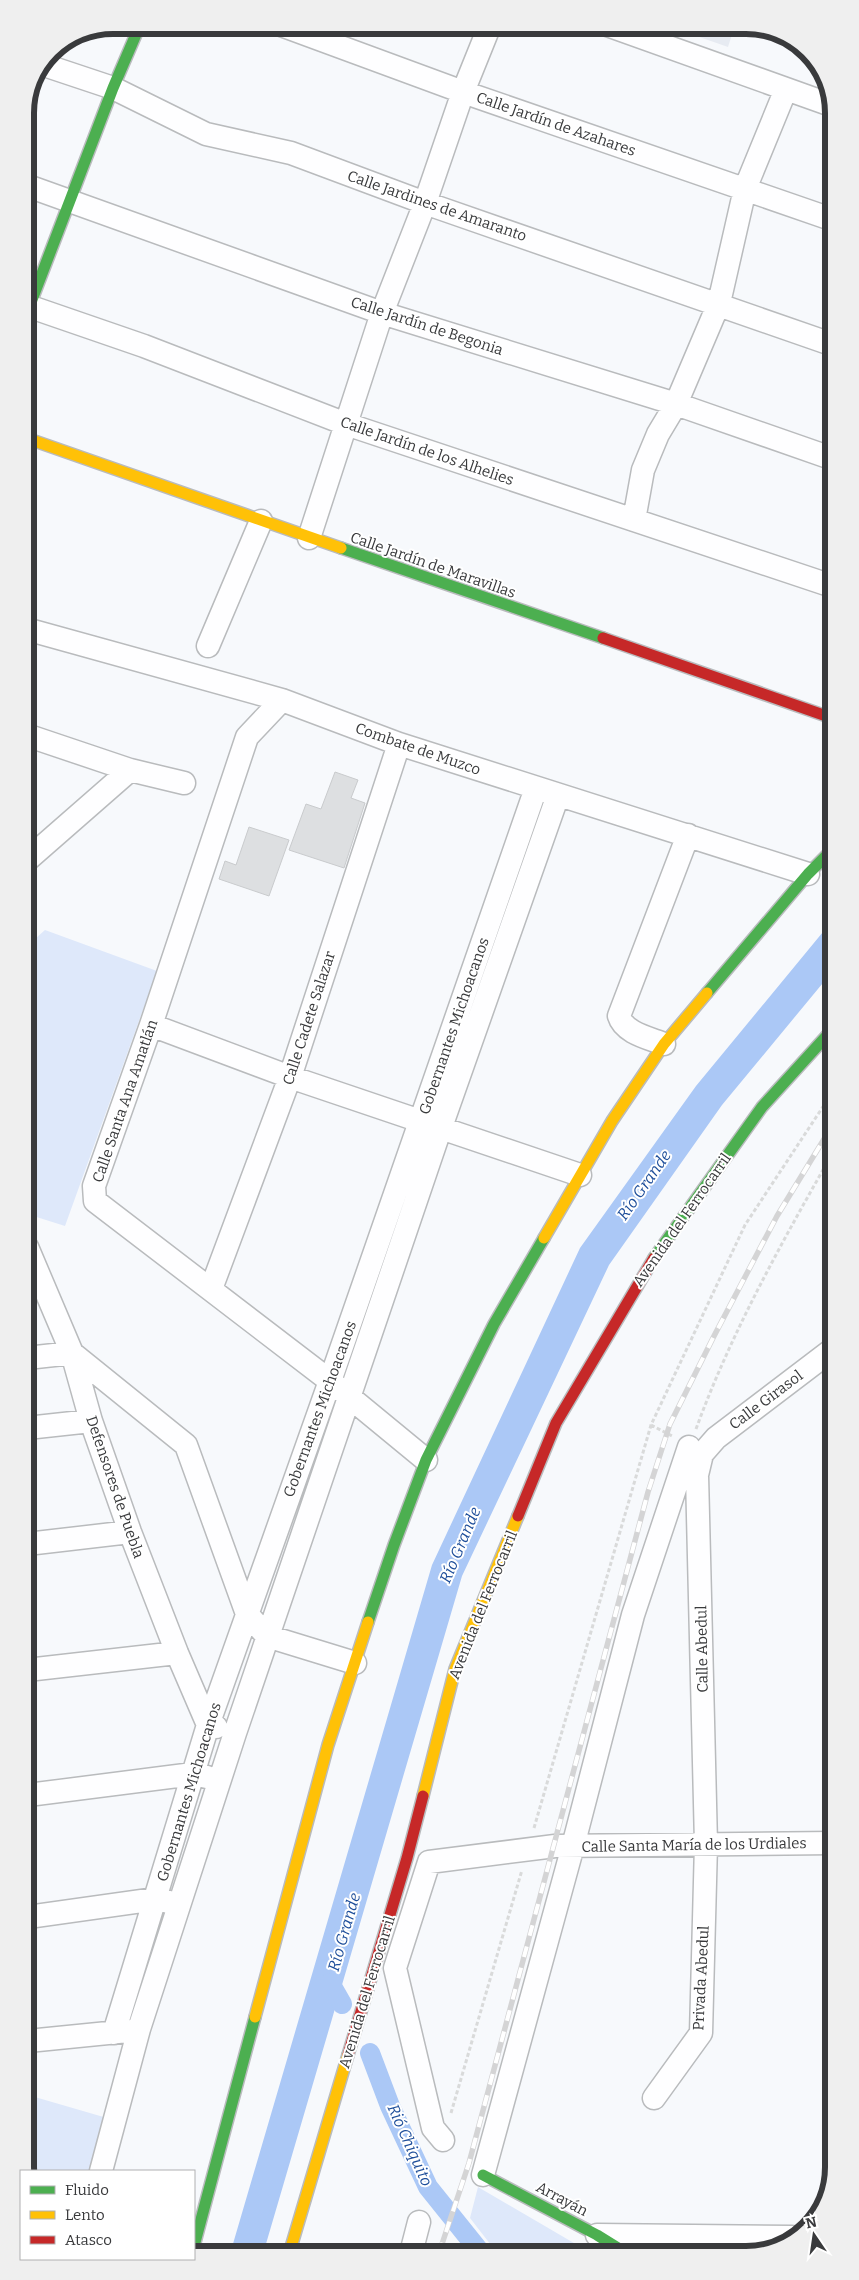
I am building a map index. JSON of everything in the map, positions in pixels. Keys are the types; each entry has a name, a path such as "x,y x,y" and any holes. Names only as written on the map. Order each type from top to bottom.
{"main road":[{"path":"34,292 113,88 136,34"},
{"name":"Calle Jardín de Maravillas","path":"34,441 309,538 825,716"},
{"path":"195,2242 328,1745 394,1545 426,1460 494,1324 612,1122 664,1044 808,874 825,857"},
{"name":"Avenida del Ferrocarril","path":"291,2246 407,1858 455,1669 556,1423 649,1264 762,1107 825,1038"},
{"name":"Arrayán","path":"482,2175 616,2246"}],"street":[{"name":"Calle Jardín de Azahares","path":"305,34 462,92 825,217"},
{"path":"309,538 382,313 425,202 462,92 486,34"},
{"path":"632,34 825,103"},
{"name":"Calle Jardines de Amaranto","path":"49,67 113,88 206,134 291,153 425,202 719,303 825,342"},
{"path":"634,520 643,470 658,434 676,404 719,303 745,189 786,89"},
{"name":"Calle Jardín de Begonia","path":"34,188 70,199 382,313 676,404 825,456"},
{"name":"Calle Jardín de los Alhelies","path":"34,312 144,346 346,424 825,584"},
{"path":"208,646 261,520"},
{"name":"Combate de Muzco","path":"34,632 282,700 399,744 808,874"},
{"name":"Calle Santa Ana Amatlán","path":"282,700 247,737 151,1025 94,1186 95,1202 330,1381 426,1460"},
{"path":"34,737 130,770 184,783"},
{"name":"Calle Cadete Salazar","path":"211,1290 290,1077 399,744"},
{"path":"34,854 130,770"},
{"name":"Gobernantes Michoacanos","path":"101,2170 139,2029 267,1636 350,1397 431,1123 536,788"},
{"name":"Gobernantes Michoacanos","path":"114,2033 208,1725 330,1381 558,795"},
{"path":"664,1044 630,1030 621,1024 619,1016 688,835"},
{"path":"151,1025 290,1077 431,1123 580,1175"},
{"name":"Defensores de Puebla","path":"34,1264 72,1353 91,1421 130,1532 177,1653 208,1725"},
{"path":"34,1357 72,1353 186,1445 247,1614 267,1636 355,1663"},
{"name":"Calle Girasol","path":"696,1450 716,1438 825,1355"},
{"path":"34,1427 91,1421"},
{"path":"482,2175 564,1846 632,1615 696,1450"},
{"name":"Calle Abedul","path":"696,1450 706,1844"},
{"path":"34,1543 130,1532"},
{"path":"34,1669 177,1653"},
{"path":"208,1725 235,1733"},
{"path":"34,1793 193,1774 220,1781"},
{"name":"Calle Santa María de los Urdiales","path":"443,2140 433,2128 396,1968 429,1862 564,1846 825,1843"},
{"name":"Privada Abedul","path":"654,2098 701,2033 706,1844"},
{"path":"34,1916 156,1899 180,1904"},
{"path":"34,2040 139,2029"},
{"path":"413,2246 419,2222"},
{"path":"597,2235 784,2236"}],"path":[{"path":"443,2140 651,1425 745,1225 825,1104"},
{"path":"696,1450 710,1389 787,1233 825,1166"}],"shaded area":[{"path":"691,34 732,34 728,47"},
{"path":"45,930 157,971 65,1226 34,1216 34,940"},
{"path":"34,2097 107,2118 92,2170 34,2170"},
{"path":"478,2187 579,2246 492,2246 470,2218"}],"water":[{"name":"Río Grande","path":"825,929 825,980 722,1105 609,1265 462,1576 265,2246 232,2246 432,1565 580,1248 696,1086"}],"building":[{"path":"335,772 358,780 351,798 365,803 344,868 289,850 306,804 321,809"},
{"path":"249,827 289,840 269,896 219,879 225,861 236,865"}],"waterway":[{"path":"330,1983 342,2004"},
{"name":"Rió Chiquito","path":"370,2053 390,2106 428,2187 475,2246"}],"railway":[{"path":"441,2246 469,2163 648,1492 670,1424 777,1216 825,1137"}],"traffic: fast":[{"path":"34,294 113,88 136,34"},
{"path":"341,548 603,638"},
{"path":"707,993 808,874 825,857"},
{"path":"654,1258 762,1107 825,1038"},
{"path":"368,1622 426,1460 494,1324 544,1238"},
{"path":"195,2242 255,2017"},
{"path":"483,2175 615,2246"}],"traffic: slow":[{"path":"34,441 341,548"},
{"path":"544,1238 612,1121 664,1044 707,993"},
{"path":"423,1796 455,1669 518,1516"},
{"path":"255,2017 328,1745 368,1622"},
{"path":"291,2246 348,2055"}],"traffic: jam":[{"path":"603,638 825,716"},
{"path":"518,1516 556,1423 654,1258"},
{"path":"348,2055 407,1858 423,1796"}]}
